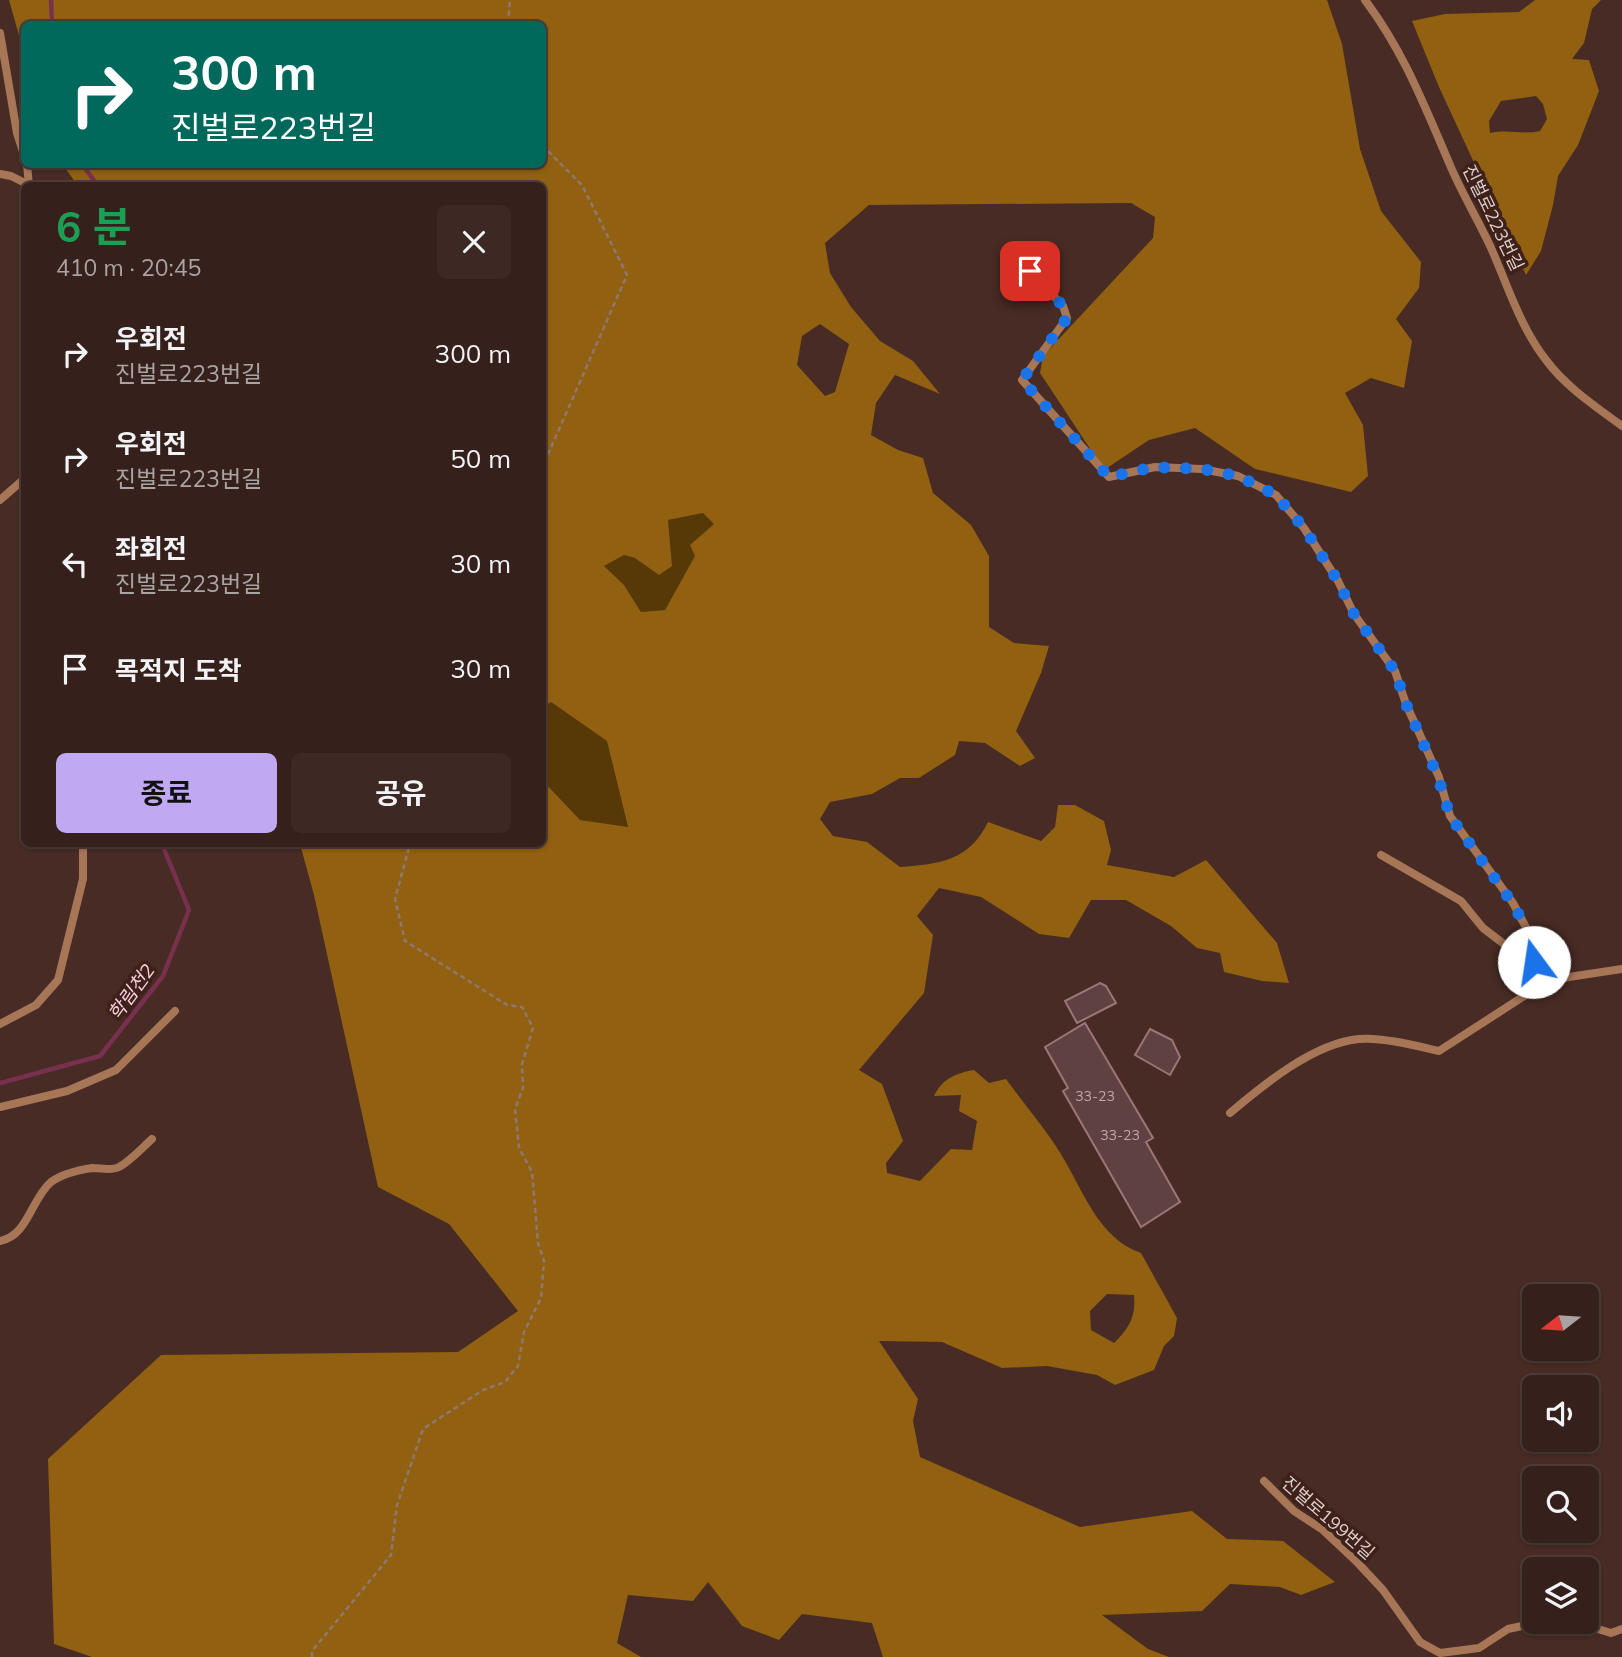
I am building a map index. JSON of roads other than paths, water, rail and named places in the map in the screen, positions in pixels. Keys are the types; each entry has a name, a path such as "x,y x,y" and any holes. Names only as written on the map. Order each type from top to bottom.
{"lane":[{"name":"진벌로223번길","path":"1365,0 1389,33 1418,87 1450,167 1489,244 1529,333 1546,360 1573,389 1622,426"},
{"path":"0,33 21,146"},
{"path":"0,174 23,182"},
{"path":"1014,254 1063,306 1067,318 1022,380 1109,477 1155,467 1202,469 1238,476 1276,495 1304,528 1338,581 1354,614 1395,671 1406,704 1438,777 1450,816 1513,904 1529,933 1534,962"},
{"path":"0,500 21,482"},
{"path":"0,1024 36,1005 58,979 83,879 83,847"},
{"path":"1381,855 1461,901 1483,928 1521,957 1534,962 1549,980"},
{"path":"1230,1114 1292,1065 1322,1050 1359,1039 1439,1051 1549,980 1622,969"},
{"path":"0,1107 68,1091 116,1070 174,1011"},
{"path":"0,1241 10,1240 16,1234 39,1196 51,1182 79,1171 118,1168 152,1139"},
{"name":"진벌로199번길","path":"1264,1481 1294,1511 1323,1530 1356,1561 1383,1590 1420,1642 1440,1653 1479,1648 1508,1629 1522,1626"},
{"path":"1599,1629 1611,1633 1622,1629"}],"waterway":[{"name":"학림천2","path":"51,0 52,21"},
{"name":"학림천2","path":"85,168 95,182"},
{"name":"학림천2","path":"0,1083 100,1056 163,976 189,910 163,847"}]}
